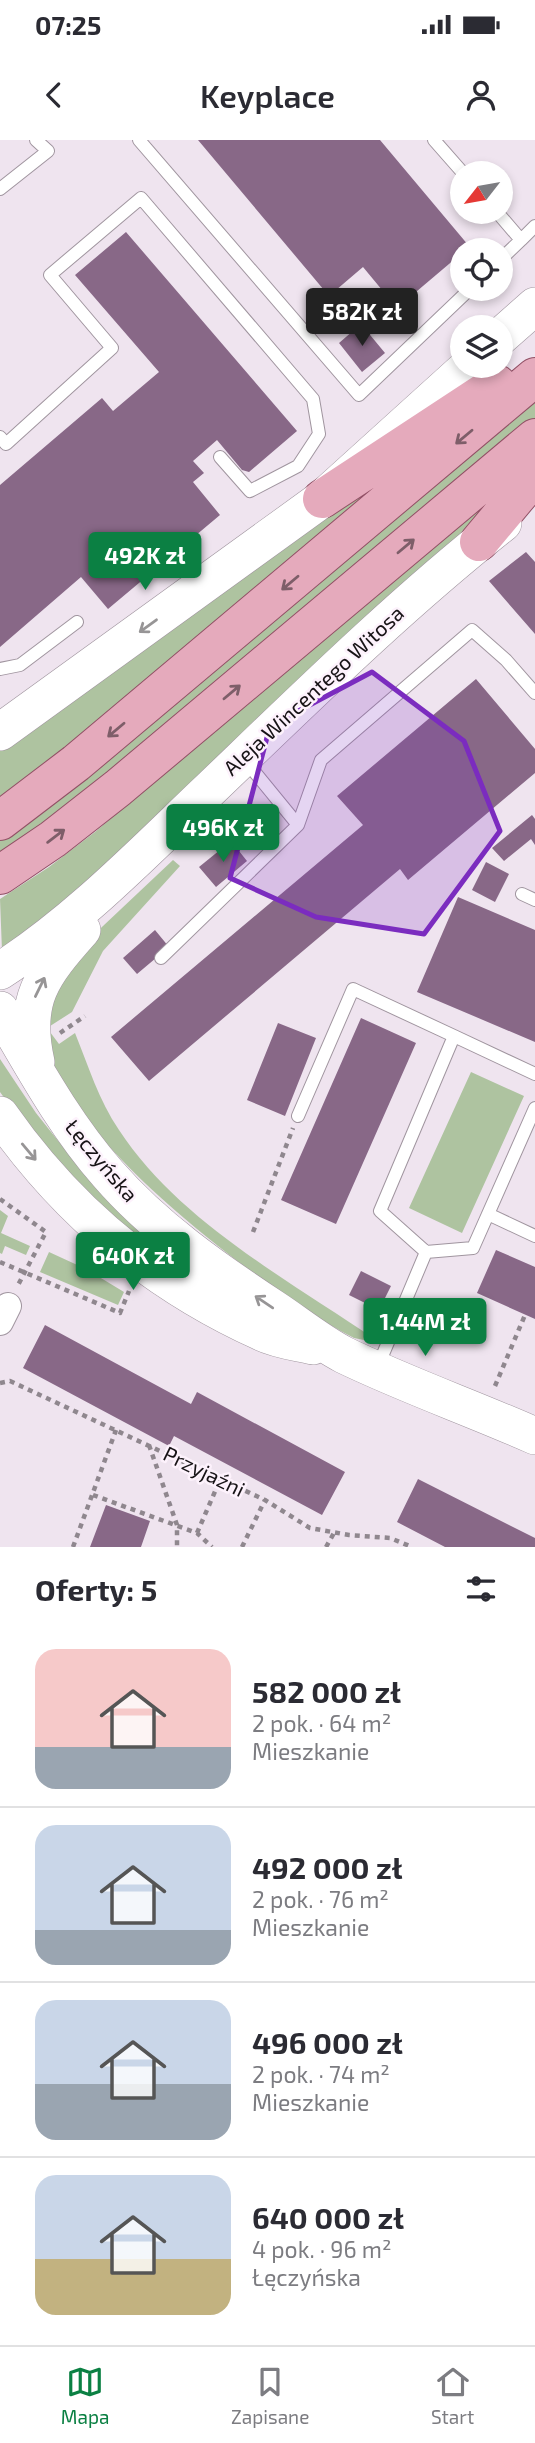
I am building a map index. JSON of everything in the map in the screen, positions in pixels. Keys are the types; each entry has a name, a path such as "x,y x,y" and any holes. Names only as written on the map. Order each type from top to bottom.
{"main road":[{"path":"322,499 480,393 535,362"},
{"path":"0,821 76,763 535,377"},
{"path":"0,876 118,788 535,438"},
{"path":"479,542 535,475"}],"street":[{"path":"513,325 535,306"},
{"path":"0,732 322,499 456,378"},
{"name":"Aleja Wincentego Witosa","path":"0,971 59,928 137,862 360,644 535,497"},
{"path":"39,1077 30,1018 41,981 55,961 111,899 137,862"},
{"name":"Łęczyńska","path":"0,1010 77,1136 138,1206 233,1281 341,1353 535,1436"},
{"name":"Łęczyńska","path":"1,1118 54,1182 135,1259 182,1290 264,1334 341,1353"}],"lane":[{"path":"0,189 48,151 36,140"},
{"path":"139,140 359,395 457,301"},
{"path":"434,140 452,161"},
{"path":"0,437 6,444 112,348 50,275 141,198 313,398 319,434 298,466 250,491 220,457"},
{"path":"507,224 521,240"},
{"path":"513,248 535,226"},
{"path":"0,668 20,665 77,622"},
{"path":"161,958 298,825 321,760 472,630 506,660 535,693"},
{"path":"243,758 298,825"},
{"path":"522,894 535,900"},
{"path":"298,1116 354,989 535,1074"},
{"path":"454,1036 380,1210 426,1252 473,1248 535,1108"},
{"path":"488,1214 535,1236"},
{"path":"376,1369 426,1252"}],"path":[{"path":"60,1033 85,1016"},
{"path":"253,1232 298,1116"},
{"path":"0,1199 46,1231 25,1272"},
{"path":"0,1262 120,1313 129,1291"},
{"path":"495,1386 525,1315"},
{"name":"Przyjaźni","path":"0,1383 10,1381 117,1430 265,1500 310,1528 390,1538 412,1547"},
{"path":"73,1547 117,1430"},
{"path":"149,1445 177,1525 177,1547"},
{"path":"197,1533 220,1480"},
{"path":"93,1495 197,1533 212,1547"},
{"path":"242,1547 265,1500"},
{"path":"326,1547 334,1533"},
{"path":"388,1547 390,1538"}],"highlighted area":[{"path":"372,672 464,741 500,831 424,934 316,917 230,878 270,726"}],"green space":[{"path":"535,397 535,418 224,680 0,857 0,841 26,824"},
{"path":"485,399 53,758 0,800 0,749"},
{"path":"489,495 481,515 67,900 2,951 0,899 95,832"},
{"path":"173,860 180,866 103,951 72,1012 47,1028 59,1044 75,1033 94,1083 112,1119 143,1162 171,1192 235,1245 373,1338 354,1338 318,1318 234,1259 195,1227 151,1189 110,1148 73,1102 50,1064 40,1039 68,959"},
{"path":"0,1059 36,1113 94,1186 183,1263 204,1286 109,1216 21,1121 0,1092"},
{"path":"471,1072 524,1096 462,1233 409,1208"},
{"path":"0,1210 8,1216 1,1233 30,1246 26,1255 5,1246 2,1254 0,1253"},
{"path":"49,1252 86,1269 124,1292 118,1305 40,1272"}],"building":[{"path":"198,140 380,140 462,238 450,238 450,263 397,308 363,267 329,296"},
{"path":"126,232 297,431 249,472 242,470 217,440 193,461 204,473 193,482 220,515 108,609 81,577 0,647 0,485 102,398 113,411 159,372 75,275"},
{"path":"361,324 385,353 362,372 339,343"},
{"path":"526,552 535,562 535,634 489,581"},
{"path":"476,679 535,749 535,773 408,880 400,869 149,1081 111,1037 363,825 337,796"},
{"path":"532,815 535,819 535,845 531,839 504,861 492,848"},
{"path":"231,841 247,861 216,887 199,867"},
{"path":"486,862 509,874 495,902 472,890"},
{"path":"458,897 535,930 535,1042 417,992"},
{"path":"155,930 169,947 137,974 123,958"},
{"path":"361,1018 416,1043 336,1224 281,1200"},
{"path":"278,1023 316,1038 285,1116 247,1100"},
{"path":"496,1250 535,1267 535,1319 477,1293"},
{"path":"361,1271 391,1286 379,1310 349,1295"},
{"path":"45,1325 191,1404 197,1392 345,1472 322,1515 174,1436 169,1446 23,1368"},
{"path":"418,1479 535,1538 535,1547 445,1547 397,1522"},
{"path":"106,1505 150,1521 141,1547 90,1547"}]}
